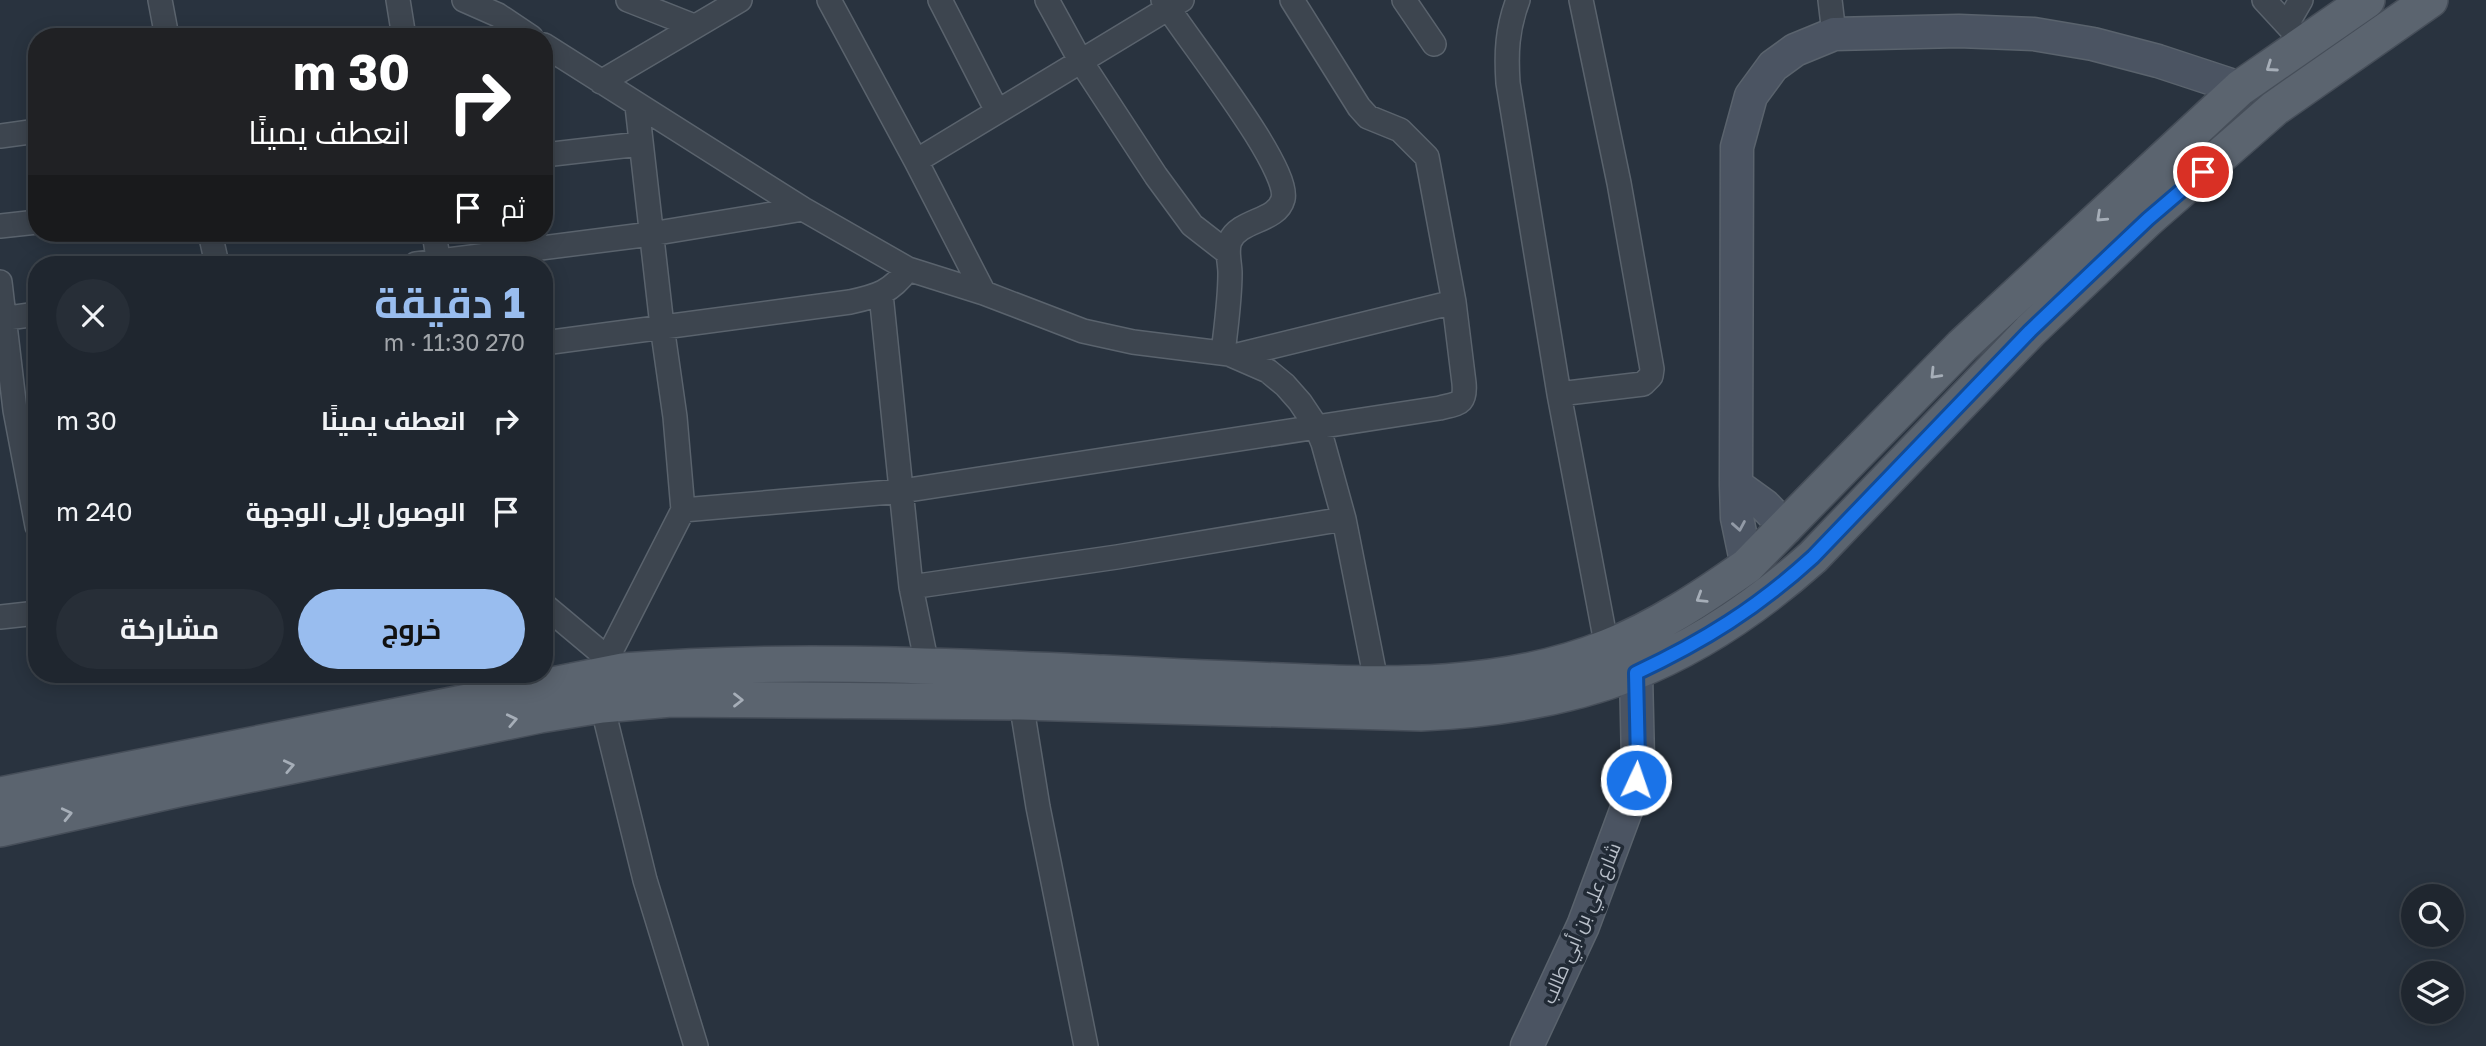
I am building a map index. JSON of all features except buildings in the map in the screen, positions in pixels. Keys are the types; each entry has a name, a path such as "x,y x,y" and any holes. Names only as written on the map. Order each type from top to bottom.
{"main road":[{"path":"553,677 616,664 678,667 927,665 1377,686 1474,681 1538,668 1607,648 1668,619 1747,566 1962,346 2296,34 2367,0"},
{"path":"0,829 540,715 603,705 671,699 1021,702 1421,713 1462,712 1584,691 1636,673 1682,651 1724,627 1776,590 1813,557 2030,331 2148,219 2275,108 2430,0"},
{"path":"2003,308 2030,331"},
{"path":"0,794 526,683"}],"street":[{"path":"160,0 165,28"},
{"path":"398,0 403,28"},
{"path":"464,0 500,8 521,28"},
{"path":"628,0 694,26"},
{"path":"601,82 740,0"},
{"path":"829,0 984,293"},
{"path":"940,0 998,111"},
{"path":"1047,0 1080,60 1156,176 1192,225 1228,253"},
{"path":"682,510 902,491 1440,408 1462,401 1465,396 1454,302 1427,157 1401,130 1368,117 1359,107 1292,0"},
{"path":"1404,0 1434,44"},
{"path":"1518,0 1508,29 1508,83 1559,394 1607,648"},
{"path":"1559,394 1643,384 1651,376 1652,369 1619,183 1581,0"},
{"path":"1830,0 1834,34"},
{"path":"2264,0 2296,34"},
{"path":"2296,34 2301,0"},
{"path":"916,161 1171,3 1258,138 1280,180 1283,201 1278,208 1236,233 1230,242 1229,355"},
{"path":"1747,566 1737,518 1736,485 1737,147 1751,96 1773,66 1795,50 1834,34 1959,31 2034,34 2093,44 2158,61 2240,88"},
{"path":"553,52 803,209 908,269 984,293 1083,331 1133,342 1229,355 1268,371 1285,385 1317,426 1344,519 1377,686"},
{"path":"553,612 616,664 682,510 675,417 637,106"},
{"path":"0,136 28,132"},
{"path":"553,154 640,144"},
{"path":"484,256 651,234 803,209"},
{"path":"0,226 28,223"},
{"path":"553,342 850,302 881,294 896,285 908,269"},
{"path":"0,282 2,319 26,408 28,429"},
{"path":"881,294 911,587 927,665"},
{"path":"1229,355 1454,302"},
{"path":"2,319 28,315"},
{"path":"1736,485 1765,506 1786,528"},
{"path":"911,587 1130,555 1344,519"},
{"path":"0,617 28,614"},
{"name":"شارع علي بن أبي طالب","path":"1527,1046 1583,926 1631,797 1638,761 1636,673"},
{"path":"1021,702 1038,807 1086,1046"},
{"path":"603,705 645,880 696,1046"}],"route":[{"path":"1636,780 1636,673 1724,627 1776,590 1813,557 2030,331 2148,219 2203,172"}]}
